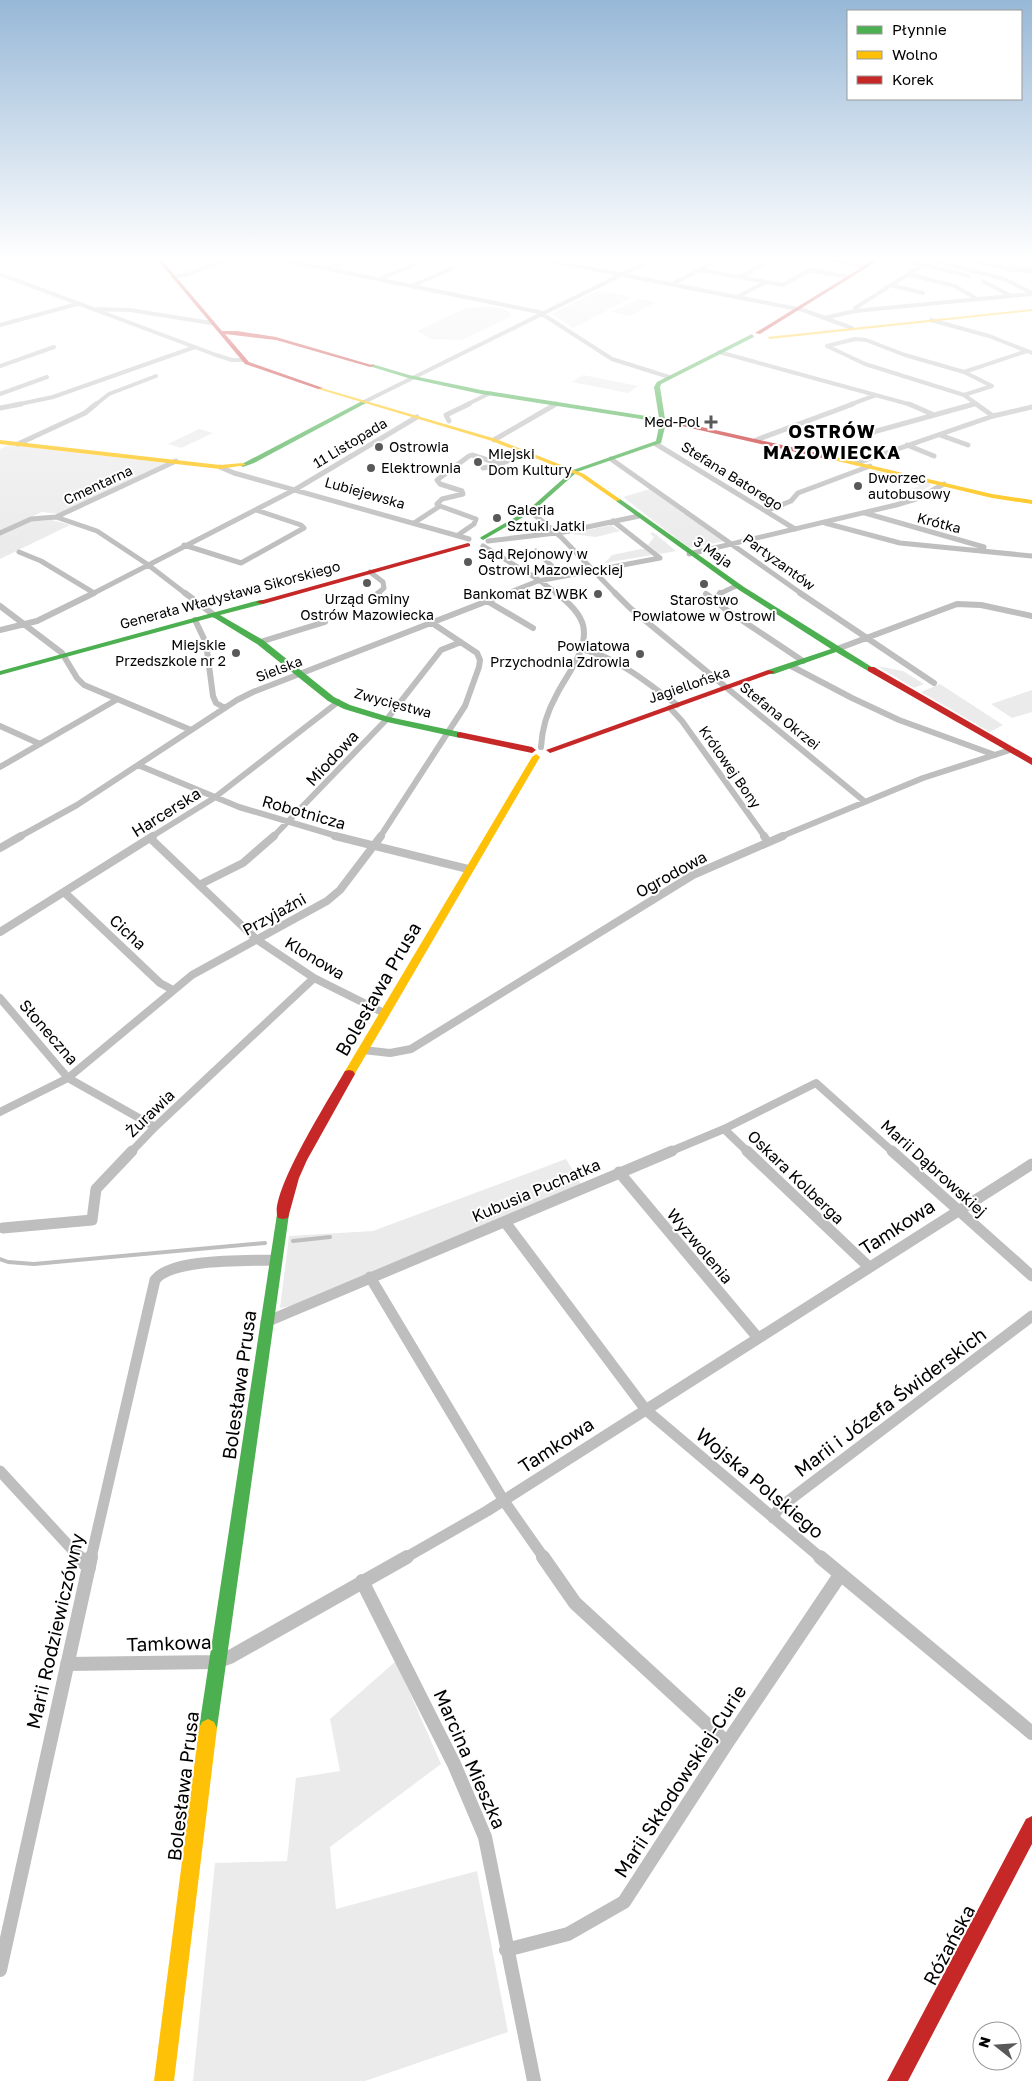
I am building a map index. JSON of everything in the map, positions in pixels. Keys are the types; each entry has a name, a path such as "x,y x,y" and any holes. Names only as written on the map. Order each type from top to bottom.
{"street":[{"path":"0,366 31,355"},
{"path":"0,408 53,397 171,355"},
{"path":"218,355 229,359 242,360"},
{"path":"238,355 242,360"},
{"path":"335,355 413,378 490,393 663,421 857,463 992,496 1032,502"},
{"path":"236,470 364,402 459,355"},
{"path":"606,355 612,359 669,377"},
{"path":"485,542 530,511 572,478 609,460 656,444 662,436 663,421 656,387 669,377 714,355"},
{"path":"731,355 910,404 932,414"},
{"path":"846,355 865,364 964,395 993,416"},
{"path":"906,355 964,372 992,386 964,395"},
{"path":"964,372 1014,355"},
{"name":"3 Maja","path":"242,360 266,371 494,440 528,452 572,478 594,482 689,554 736,586 837,650 1032,762"},
{"path":"126,371 137,374"},
{"path":"18,444 91,410 103,397 153,377 144,376"},
{"path":"0,394 47,377"},
{"path":"449,421 446,415 490,393"},
{"path":"756,440 876,395"},
{"path":"494,440 556,404"},
{"path":"873,432 932,414 974,404"},
{"path":"857,463 993,416 1032,407"},
{"name":"11 Listopada","path":"0,630 54,614 147,564 296,489 416,417"},
{"path":"940,434 968,445"},
{"name":"Lubiejewska","path":"0,442 220,466 252,477 414,523 465,540"},
{"name":"Stefana Batorego","path":"656,444 795,529"},
{"path":"907,445 934,456"},
{"path":"483,468 500,464 528,452"},
{"path":"465,540 476,519 437,504 440,500 463,494 462,491 440,484 437,480 459,465 464,458 472,455 500,464"},
{"name":"Partyzantów","path":"609,460 867,639 934,683"},
{"name":"Cmentarna","path":"0,533 31,519 56,517 176,461"},
{"path":"766,511 791,501 798,493 870,466"},
{"path":"689,554 916,500 944,484"},
{"path":"414,523 440,506"},
{"path":"231,568 304,528 301,525 256,510"},
{"path":"530,511 556,533"},
{"name":"Krótka","path":"865,513 1008,553"},
{"path":"485,542 556,533 639,516"},
{"path":"56,517 97,531 147,564 214,615"},
{"name":"Sielska","path":"0,848 77,805 252,692 538,581 591,567 660,558 613,521"},
{"path":"824,523 900,543 1032,556"},
{"name":"Stefana Okrzei","path":"556,533 630,608 864,801"},
{"name":"Generała Władysława Sikorskiego","path":"0,673 370,572 465,540 485,542"},
{"name":"Bolesława Prusa","path":"164,2081 216,1662 285,1201 295,1172 384,1012 540,751 539,737 543,723 581,649 584,637 583,626 576,611 563,598 485,542"},
{"path":"184,545 241,563"},
{"path":"536,551 555,569 591,567"},
{"path":"19,552 41,561 94,592"},
{"path":"370,572 383,582 384,588 371,599"},
{"path":"716,601 720,592 736,586"},
{"path":"706,594 725,609 803,661"},
{"path":"486,602 533,628"},
{"path":"837,650 956,604 981,605 1032,616"},
{"path":"0,606 62,653 77,678 84,685 191,730"},
{"name":"Zwycięstwa","path":"214,615 260,642 299,674 338,702 388,719 540,751"},
{"path":"195,620 206,643 213,696 216,703 225,708"},
{"path":"260,642 325,622"},
{"path":"432,623 477,653 480,660 465,706 449,732"},
{"name":"Miodowa","path":"198,885 242,863 268,843 388,719 441,650 461,642"},
{"name":"Królowej Bony","path":"581,649 596,652 608,658 674,706 768,842"},
{"name":"Jagiellońska","path":"540,751 837,650"},
{"path":"791,666 880,713 995,755"},
{"path":"0,767 116,700"},
{"name":"Harcerska","path":"0,932 214,798 338,702"},
{"path":"0,726 40,744"},
{"name":"Przyjaźni","path":"0,1112 68,1078 192,975 327,901 340,890 375,846 449,732"},
{"name":"Ogrodowa","path":"363,1050 390,1053 410,1048 693,875 864,801 923,778 1010,750"},
{"name":"Robotnicza","path":"138,765 214,798 289,823 468,869"},
{"path":"0,838 8,844"},
{"name":"Klonowa","path":"150,838 256,939 314,978 384,1012"},
{"name":"Cicha","path":"64,892 160,983 174,990"},
{"name":"Żurawia","path":"3,1228 92,1220 96,1188 155,1127 314,978"},
{"name":"Słoneczna","path":"0,998 68,1078 155,1127"},
{"name":"Kubusia Puchatka","path":"266,1322 724,1129 816,1083"},
{"name":"Marii Dąbrowskiej","path":"816,1083 1032,1276"},
{"name":"Oskara Kolberga","path":"724,1129 869,1268"},
{"name":"Tamkowa","path":"67,1664 216,1662 230,1657 504,1501 1032,1164"},
{"name":"Wyzwolenia","path":"620,1172 758,1338"},
{"name":"Wojska Polskiego","path":"505,1222 646,1410 658,1422 1032,1732"},
{"name":"Marii Rodziewiczówny","path":"0,1970 149,1300 157,1276 173,1268 230,1261 275,1260"},
{"path":"370,1277 504,1501 576,1603 726,1742"},
{"name":"Marii i Józefa Świderskich","path":"773,1518 779,1508 1032,1316"},
{"path":"0,1471 89,1568"},
{"name":"Marii Skłodowskiej-Curie","path":"506,1950 568,1934 624,1902 726,1742 840,1574"},
{"name":"Marcina Mieszka","path":"362,1581 454,1764 485,1836 506,1950 534,2081"},
{"name":"Różańska","path":"897,2081 1032,1825"}],"shaded area":[{"path":"583,375 638,386 628,393 572,382"},
{"path":"199,429 213,433 181,448 168,444"},
{"path":"9,445 167,463 59,514 42,512 0,531 0,449"},
{"path":"870,471 930,483 930,486 909,497 892,501 892,497 919,486"},
{"path":"650,489 725,541 689,548 623,497"},
{"path":"52,520 70,525 0,559 0,535 30,521"},
{"path":"611,525 620,531 596,537 571,534"},
{"path":"653,532 676,551 660,554 648,545 654,537 650,534"},
{"path":"645,549 652,555 605,563 612,555"},
{"path":"877,666 903,671 924,684 914,688"},
{"path":"940,684 1003,725 990,732 921,692"},
{"path":"1032,690 1032,712 1012,718 991,704"},
{"path":"566,1159 581,1184 291,1306 280,1308 289,1236 373,1231"},
{"path":"396,1661 441,1764 330,1847 336,1909 477,1871 508,2032 365,2081 193,2081 215,1863 287,1861 296,1778 340,1771 330,1719"}],"waterway":[{"path":"293,1241 330,1237"},
{"path":"0,1259 8,1262 34,1264 265,1243"}],"traffic: fast":[{"path":"483,538 530,511 575,471 659,442 663,422 657,387 659,383 714,355"},
{"path":"372,366 444,385 481,392 666,421"},
{"path":"243,465 364,402"},
{"path":"618,500 742,588 805,630 871,669"},
{"path":"0,673 260,602"},
{"path":"214,615 260,642 331,699 347,707 387,719 460,735"},
{"path":"771,672 837,649"},
{"path":"208,1728 283,1214"}],"traffic: slow":[{"path":"320,388 494,440 582,475 618,500"},
{"path":"0,442 220,467 243,465"},
{"path":"831,458 992,496 1032,502"},
{"path":"349,1074 536,757"},
{"path":"164,2081 208,1728"}],"traffic: jam":[{"path":"240,355 247,363 320,388"},
{"path":"336,355 372,366"},
{"path":"666,421 831,458"},
{"path":"260,602 468,545"},
{"path":"871,669 1032,762"},
{"path":"550,750 771,672"},
{"path":"460,735 532,750"},
{"path":"283,1214 287,1196 301,1160 349,1074"},
{"path":"897,2081 1032,1825"}],"place":[{"name":"Med-Pol","path":"711,422"},
{"name":"Ostrowia","path":"379,447"},
{"name":"Miejski Dom Kultury","path":"478,462"},
{"name":"Elektrownia","path":"371,468"},
{"name":"Dworzec autobusowy","path":"858,486"},
{"name":"Galeria Sztuki Jatki","path":"497,518"},
{"name":"Sąd Rejonowy w Ostrowi Mazowieckiej","path":"468,562"},
{"name":"Urząd Gminy Ostrów Mazowiecka","path":"367,583"},
{"name":"Starostwo Powiatowe w Ostrowi","path":"704,584"},
{"name":"Bankomat BZ WBK","path":"598,594"},
{"name":"Miejskie Przedszkole nr 2","path":"236,653"},
{"name":"Powiatowa Przychodnia Zdrowia","path":"640,654"}],"district":[{"name":"OSTRÓW MAZOWIECKA","path":"832,442"}]}
